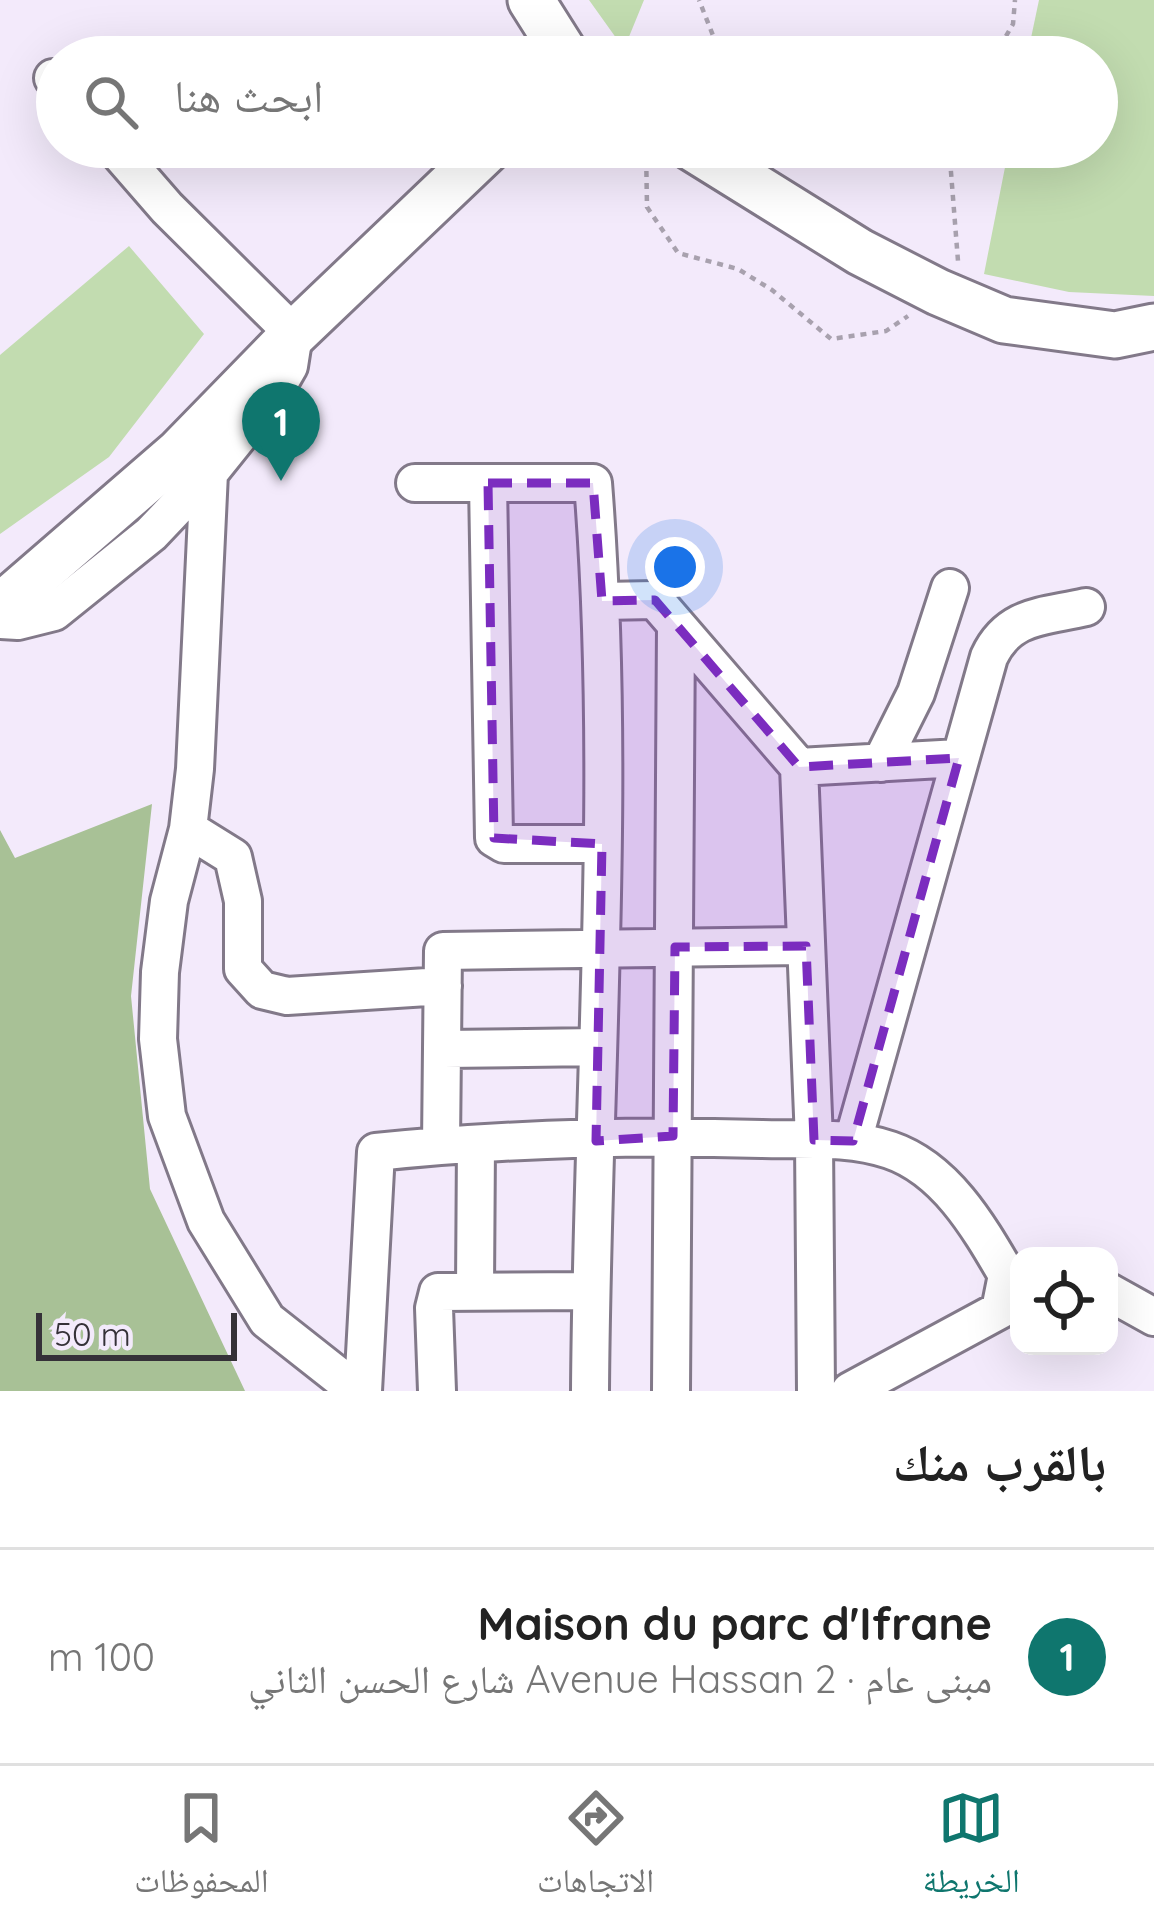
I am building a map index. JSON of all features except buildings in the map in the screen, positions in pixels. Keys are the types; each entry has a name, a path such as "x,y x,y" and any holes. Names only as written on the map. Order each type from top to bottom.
{"main road":[{"path":"531,0 554,36"},
{"path":"0,607 178,452 468,168"},
{"path":"725,168 860,251 1004,320 1115,335 1154,327"}],"street":[{"path":"0,620 54,612 151,534 208,473 274,392 289,366 294,334 132,168"},
{"path":"208,473 199,703 188,829 169,901 160,972 158,1040 167,1115 206,1221 266,1320 360,1391"},
{"path":"415,483 593,483 602,601 602,947 590,1391"},
{"path":"488,483 494,838 504,844 602,844"},
{"path":"881,763 916,693 950,588"},
{"path":"602,601 655,600 799,767 814,1140 816,1391"},
{"path":"853,1141 959,758 999,636 1012,625 1086,608"},
{"path":"671,1391 676,625"},
{"path":"799,767 959,758"},
{"path":"188,829 233,857 243,901 243,969 262,990 287,996 443,986"},
{"path":"476,1289 444,1049 442,951 806,946"},
{"path":"444,1049 598,1047"},
{"path":"360,1391 376,1152 674,1136 853,1141 893,1150 937,1176 982,1231 1007,1275 1010,1306 850,1391"},
{"path":"436,1391 434,1309 438,1292 591,1291"},
{"path":"1118,1297 1154,1317"}],"path":[{"path":"699,0 713,36"},
{"path":"1006,36 1013,24 1015,0"},
{"path":"646,168 647,207 679,253 738,268 831,339 886,331 938,292 959,267 951,168"}],"highlighted area":[{"path":"488,483 593,483 602,601 655,600 799,767 959,758 853,1141 814,1140 806,946 675,947 673,1136 596,1141 602,844 494,838"}],"green space":[{"path":"589,0 644,0 629,36 615,36"},
{"path":"1039,0 1154,0 1154,296 1069,292 984,274 1005,168 1118,168 1118,36 1031,36"},
{"path":"129,246 204,334 109,457 0,534 0,355"},
{"path":"152,804 131,996 150,1189 245,1391 0,1391 0,830 15,858"}],"place":[{"name":"Maison du parc d'Ifrane","path":"281,481"}]}
